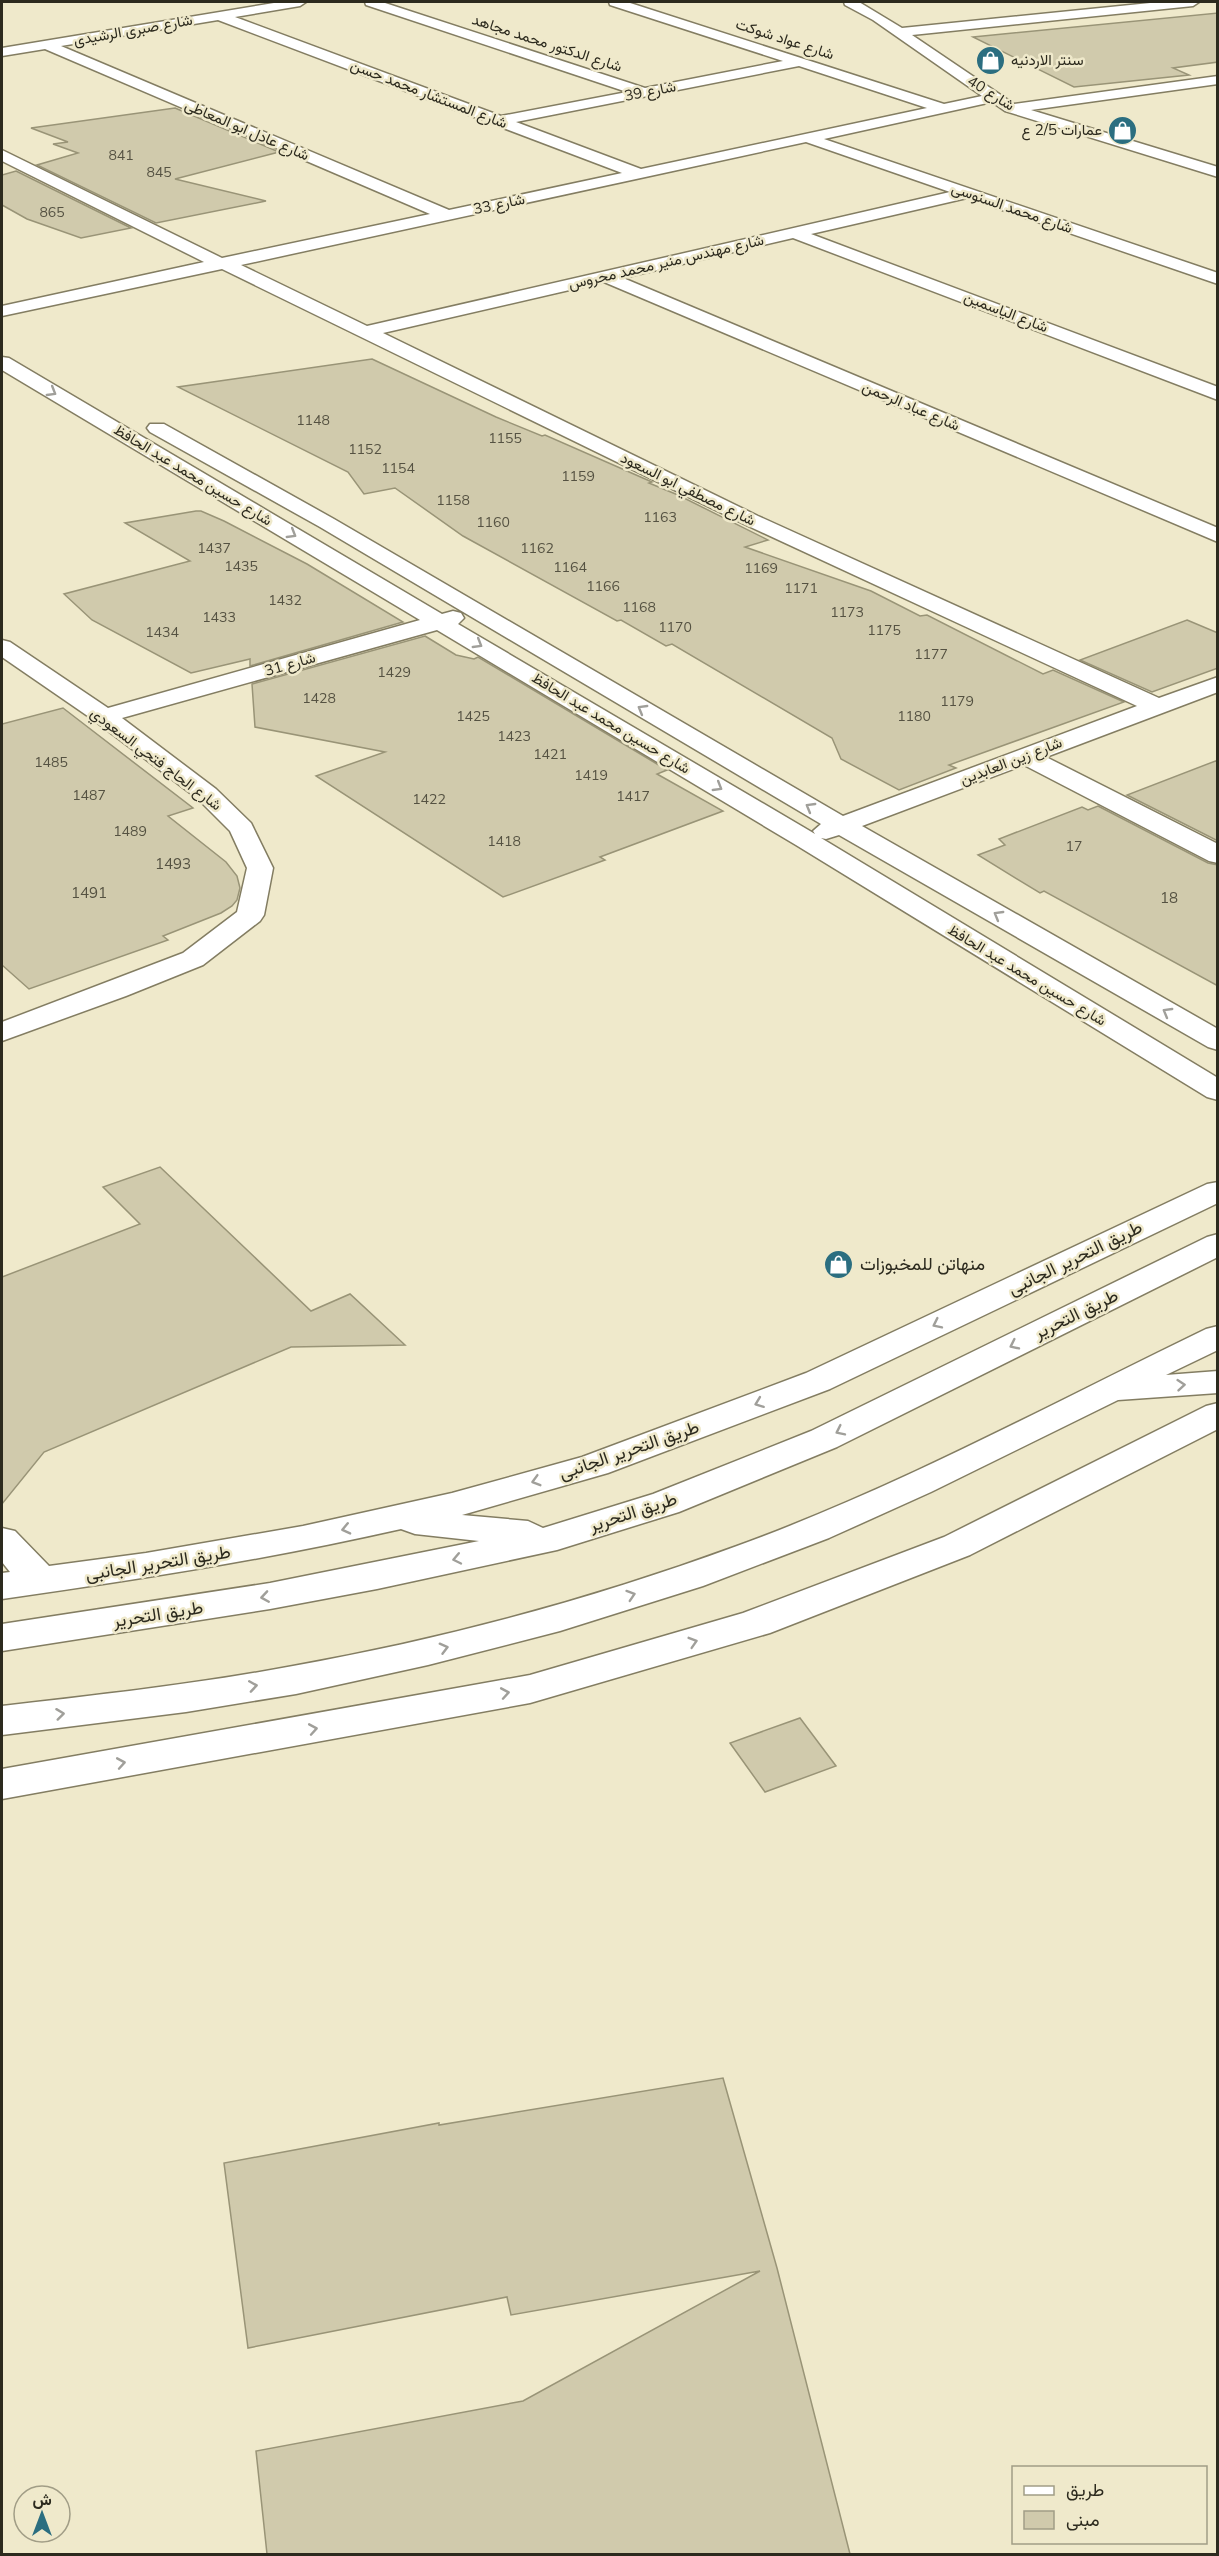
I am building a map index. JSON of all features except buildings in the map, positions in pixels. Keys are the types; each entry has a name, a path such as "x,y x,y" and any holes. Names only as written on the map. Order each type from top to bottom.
{"street":[{"name":"شارع صبرى الرشيدى","path":"2,52 300,2"},
{"name":"شارع الدكتور محمد مجاهد","path":"371,2 644,93"},
{"name":"شارع عواد شوكت","path":"615,2 945,108"},
{"name":"شارع 40","path":"850,2 1010,108 1218,172"},
{"path":"898,32 1193,2"},
{"name":"شارع المستشار محمد حسن","path":"218,15 640,174"},
{"name":"شارع عادل ابو المعاطى","path":"47,45 447,215"},
{"name":"شارع 39","path":"500,121 800,62"},
{"path":"1010,108 1218,81"},
{"name":"شارع 33","path":"2,311 996,97"},
{"name":"شارع محمد السنوسى","path":"807,138 1218,279"},
{"path":"2,154 222,263"},
{"name":"شارع مهندس منير محمد محروس","path":"366,332 967,193"},
{"name":"شارع الياسمين","path":"794,233 1218,394"},
{"name":"شارع مصطفي ابو السعود","path":"222,263 752,520 1156,706"},
{"name":"شارع عباد الرحمن","path":"605,276 1218,536"},
{"name":"شارع حسين محمد عبد الحافظ","path":"2,341 327,523 841,825 1218,1041"},
{"name":"شارع حسين محمد عبد الحافظ","path":"2,362 805,839 1218,1091"},
{"name":"شارع 31","path":"104,716 442,622 475,610"},
{"name":"شارع الحاج فتحي السعودي","path":"2,647 104,716 207,794 242,828 260,868 250,915 193,959 2,1032"},
{"name":"شارع زين العابدين","path":"805,839 1218,684"},
{"path":"1025,756 1218,855"},
{"name":"طريق التحرير الجانبى","path":"2,1586 146,1566 292,1541 453,1504 595,1465 818,1381 1218,1191"},
{"path":"1132,1286 1143,1226"},
{"name":"طريق التحرير","path":"2,1638 270,1596 377,1576 557,1537 666,1503 824,1439 1218,1244"},
{"path":"2,1721 148,1703 294,1680 434,1650 569,1615 696,1574 814,1530 923,1482 1218,1336"},
{"path":"1103,1392 1218,1382"},
{"path":"2,1784 530,1689 745,1626 957,1546 1218,1414"},
{"path":"386,1520 557,1537"},
{"path":"2,1540 41,1581"}],"place":[{"name":"سنتر الاردنيه","path":"990,60"},
{"name":"عمارات 2/5 ع","path":"1123,130"},
{"name":"منهاتن للمخبوزات","path":"839,1264"}]}
